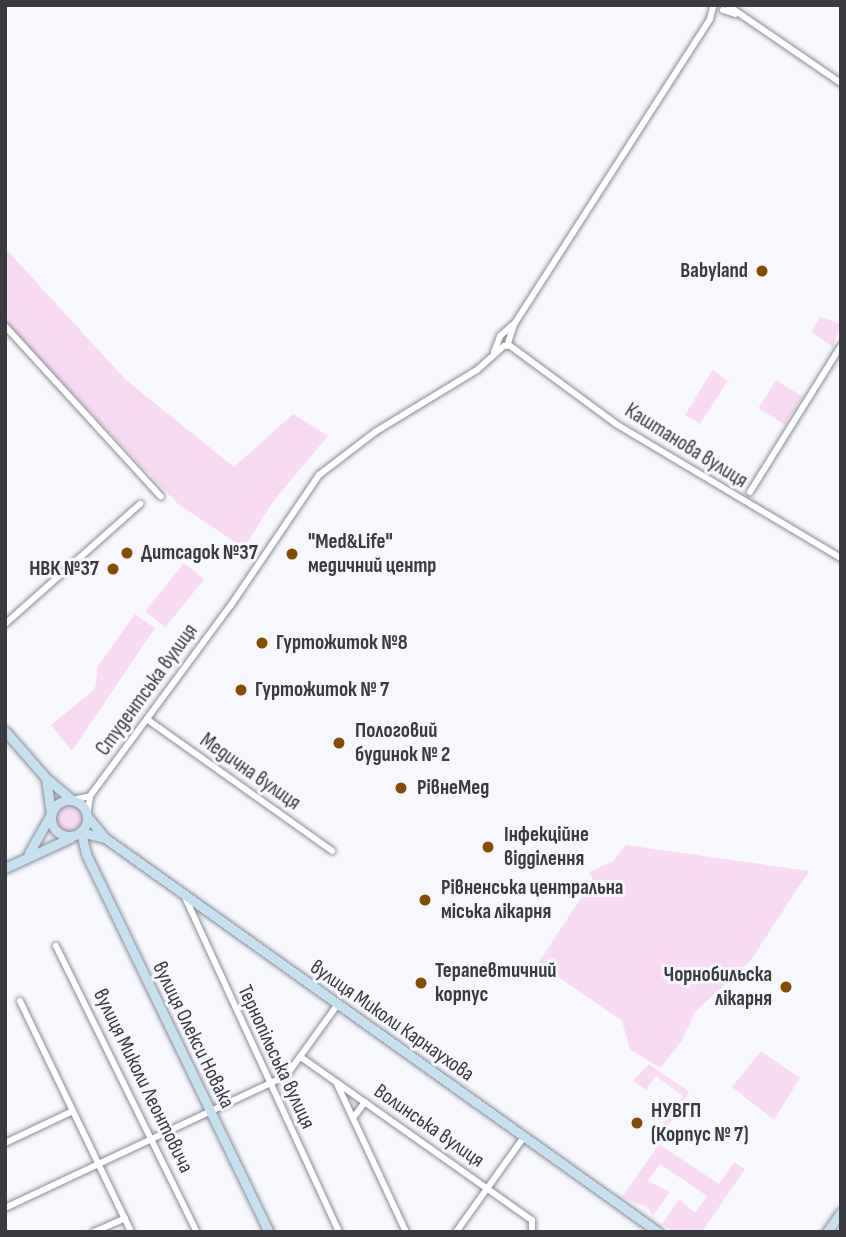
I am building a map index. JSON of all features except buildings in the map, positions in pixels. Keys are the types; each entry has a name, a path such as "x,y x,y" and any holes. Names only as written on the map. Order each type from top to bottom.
{"main road":[{"path":"5,731 46,778 73,800 87,816 81,832 5,868"},
{"path":"46,778 54,829 68,836"},
{"path":"26,857 44,834 57,804 73,800"},
{"name":"вулиця Миколи Карнаухова","path":"87,816 105,838 658,1232"},
{"name":"вулиця Миколи Карнаухова","path":"81,832 105,838"},
{"name":"вулиця Олекси Новака","path":"81,832 86,854 269,1232"},
{"name":"вулиця Олекси Новака","path":"68,836 86,854"},
{"path":"827,1232 841,1212"}],"street":[{"path":"507,341 515,323 717,10 736,15 841,83"},
{"path":"5,326 161,497"},
{"name":"Каштанова вулиця","path":"507,341 616,424 841,558"},
{"name":"Студентська вулиця","path":"90,796 231,605 281,525 336,458 435,399 507,341"},
{"path":"750,492 841,346"},
{"path":"5,624 140,504"},
{"name":"Медична вулиця","path":"148,720 332,851"},
{"path":"73,800 90,796 87,816"},
{"name":"Тернопільська вулиця","path":"184,895 269,1085 339,1232"},
{"name":"вулиця Миколи Леонтовича","path":"56,946 197,1232"},
{"path":"20,1001 131,1232"},
{"path":"5,1208 269,1085 291,1072 338,1004"},
{"name":"Волинська вулиця","path":"302,1058 487,1189 533,1228"},
{"path":"337,1082 406,1232"},
{"path":"352,1118 365,1102"},
{"path":"5,1143 73,1111"},
{"path":"456,1232 524,1137"},
{"path":"94,1232 125,1218"}],"shaded area":[{"path":"5,248 126,380 234,467 293,414 328,436 272,503 244,548 178,504 5,323"},
{"path":"820,317 841,324 833,347 811,332"},
{"path":"713,369 731,384 727,382 700,424 685,415"},
{"path":"776,380 802,396 785,424 759,408"},
{"path":"184,563 204,579 165,628 145,611"},
{"path":"135,614 155,628 72,751 51,725 95,689 98,666"},
{"path":"69,803 75,804 83,812 83,824 75,832 69,833 63,832 55,824 54,818 55,812 63,804"},
{"path":"626,845 809,871 751,960 695,1012 682,1041 660,1068 630,1049 622,1021 538,963 593,880 589,872 613,861"},
{"path":"761,1051 800,1078 774,1120 732,1087"},
{"path":"649,1064 689,1092 667,1128 663,1125 683,1096 656,1076 646,1090 633,1081"},
{"path":"659,1144 719,1184 734,1162 745,1169 702,1232 674,1232 662,1224 679,1199 695,1213 707,1196 660,1164 648,1181 670,1192 653,1216 648,1208 622,1197"}],"place":[{"name":"Babyland","path":"762,271"},
{"name":"Дитсадок №37","path":"127,553"},
{"name":"\"Med&Life\" медичний центр","path":"292,554"},
{"name":"НВК №37","path":"113,569"},
{"name":"Гуртожиток №8","path":"262,643"},
{"name":"Гуртожиток № 7","path":"241,690"},
{"name":"Пологовий будинок № 2","path":"339,743"},
{"name":"РівнеМед","path":"401,788"},
{"name":"Інфекційне відділення","path":"488,847"},
{"name":"Рівненська центральна міська лікарня","path":"425,900"},
{"name":"Терапевтичний корпус","path":"421,983"},
{"name":"Чорнобильска лікарня","path":"786,987"},
{"name":"НУВГП (Корпус № 7)","path":"637,1123"}]}
